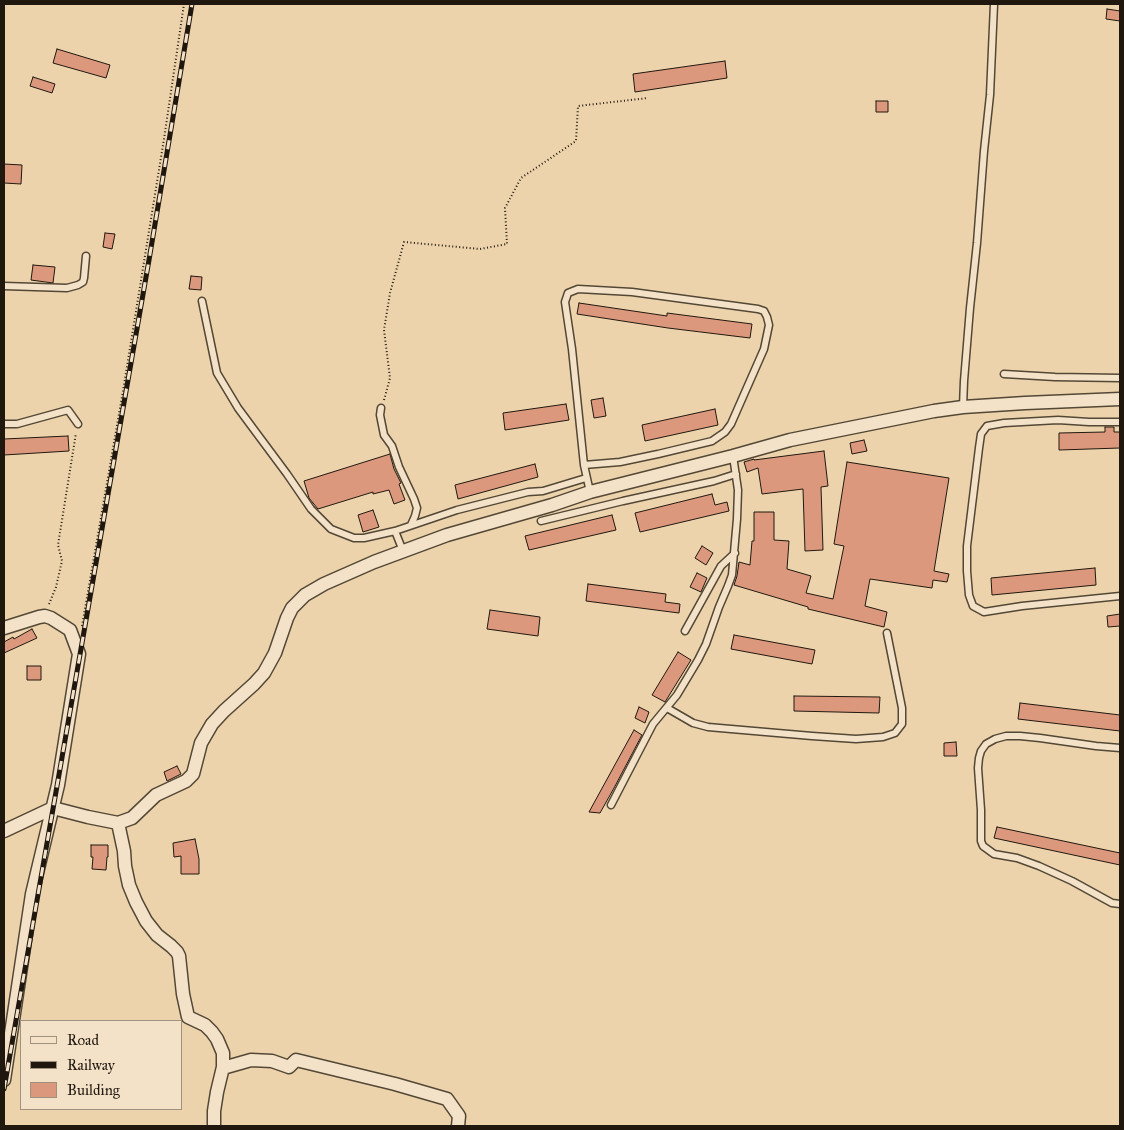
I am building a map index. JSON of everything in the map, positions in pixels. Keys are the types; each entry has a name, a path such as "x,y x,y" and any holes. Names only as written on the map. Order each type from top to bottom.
{"street":[{"path":"4,830 53,808 118,823 132,818 156,795 186,781 194,774 201,743 212,724 264,673 270,663 292,608 306,595 324,584 374,562 447,535 552,505 590,492 790,440 934,411 963,407 1120,399"},
{"path":"4,628 39,617 51,618 70,630 79,654 58,785 32,894 4,1080"},
{"path":"118,823 129,885 136,902 146,922 179,956 188,1017 205,1025 217,1039 223,1052 223,1068 214,1111 214,1126"},
{"path":"223,1068 251,1060 272,1062 289,1067 296,1060 447,1099 459,1116 458,1126"}],"lane":[{"path":"963,407 970,308 990,95 994,4"},
{"path":"4,286 67,288 78,285 84,278 86,256"},
{"path":"584,465 620,462 658,454 712,441 726,432 764,349 769,325 764,311 632,292 578,289 568,293 565,302 572,349 584,465 590,492"},
{"path":"202,301 217,373 238,408 288,474 311,509 332,529 354,538 364,538 395,531 457,510 528,492 561,486 586,478"},
{"path":"1004,374 1120,378"},
{"path":"381,408 380,414 384,435 392,446 417,508 411,525"},
{"path":"4,424 17,424 68,410 78,424"},
{"path":"1120,422 1058,420 988,426 981,434 968,546 967,571 969,595 973,606 984,612 1022,606 1120,596"},
{"path":"611,805 653,724 677,695 698,660 732,575 738,490 733,456"},
{"path":"541,521 714,481 736,474"},
{"path":"395,531 403,551"},
{"path":"685,631 721,566 735,552"},
{"path":"667,708 693,723 708,727 856,739 883,737 895,733 902,724 902,708 887,633"},
{"path":"1120,748 1040,738 1006,736 986,744 981,751 978,768 981,842 983,846 994,854 1017,858 1039,866 1072,881 1112,903 1120,904"}],"path":[{"path":"81,631 164,138 184,4"},
{"path":"381,408 390,378 384,330 390,293 404,242 480,249 507,244 505,208 521,178 576,141 578,106 648,98"},
{"path":"45,616 56,587 62,562 58,545 78,424"}],"building":[{"path":"1107,9 1120,11 1120,21 1106,19"},
{"path":"57,49 110,65 106,78 53,63"},
{"path":"725,61 727,78 635,92 633,74"},
{"path":"33,77 55,84 52,93 30,86"},
{"path":"876,101 888,101 888,112 876,112"},
{"path":"4,164 22,165 21,184 4,183"},
{"path":"105,233 115,234 112,249 103,247"},
{"path":"33,265 55,267 53,283 31,280"},
{"path":"191,276 202,277 201,290 189,289"},
{"path":"579,303 667,316 667,313 752,324 750,338 577,314"},
{"path":"603,398 606,416 594,418 591,400"},
{"path":"566,404 569,420 505,430 503,413"},
{"path":"715,409 718,425 645,441 642,425"},
{"path":"1105,427 1114,427 1114,432 1120,432 1120,448 1059,450 1059,433 1105,432"},
{"path":"68,436 69,451 4,455 4,439"},
{"path":"864,440 867,451 852,454 850,443"},
{"path":"824,451 828,486 821,487 823,550 805,551 803,489 762,494 758,468 747,472 744,462 754,459"},
{"path":"390,454 405,500 394,504 389,490 373,494 373,492 318,509 309,498 304,481"},
{"path":"847,462 949,478 934,571 949,574 947,582 933,580 932,588 870,579 865,606 887,612 884,627 808,609 808,607 734,585 739,562 750,565 752,541 754,541 754,512 774,512 774,540 789,541 787,569 811,576 806,593 833,599 844,546 834,544"},
{"path":"535,464 538,477 458,499 455,485"},
{"path":"712,494 715,505 727,502 729,511 640,532 635,513"},
{"path":"373,510 379,527 363,532 358,515"},
{"path":"612,515 616,530 529,550 525,536"},
{"path":"702,546 713,553 706,565 695,558"},
{"path":"1095,568 1096,585 992,595 991,578"},
{"path":"697,573 707,578 701,592 690,587"},
{"path":"588,584 666,594 665,602 680,604 679,613 586,601"},
{"path":"490,610 540,617 538,636 487,629"},
{"path":"1120,614 1120,626 1108,627 1107,616"},
{"path":"32,629 37,638 4,653 4,642"},
{"path":"734,635 815,650 812,664 731,649"},
{"path":"678,652 691,660 665,702 652,695"},
{"path":"27,666 41,666 41,680 27,680"},
{"path":"794,696 880,697 879,713 794,711"},
{"path":"1020,703 1120,715 1120,731 1018,719"},
{"path":"639,707 649,712 645,723 635,718"},
{"path":"634,730 642,735 614,788 600,813 589,812"},
{"path":"956,742 957,756 944,756 944,743"},
{"path":"177,766 181,774 167,781 164,772"},
{"path":"997,827 1120,853 1120,865 994,838"},
{"path":"195,839 199,859 199,874 181,874 181,856 174,857 173,843"},
{"path":"91,845 108,845 106,870 92,869"}],"railway":[{"path":"4,1089 192,4"}]}
